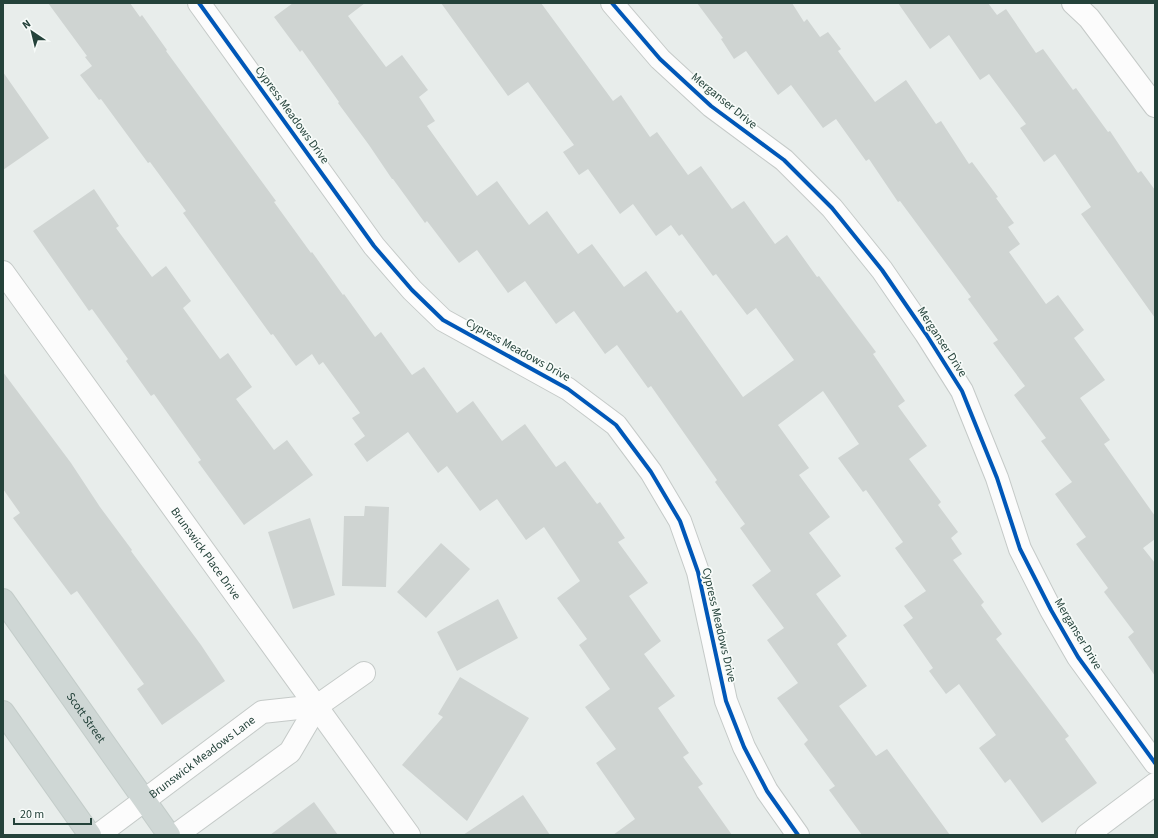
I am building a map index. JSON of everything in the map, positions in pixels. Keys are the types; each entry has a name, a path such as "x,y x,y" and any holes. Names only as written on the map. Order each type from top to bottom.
{"main road":[{"name":"Scott Street","path":"3,600 169,835"},
{"path":"3,712 90,835"}],"street":[{"name":"Cypress Meadows Drive","path":"199,3 374,246 412,290 443,320 568,389 616,425 651,472 680,521 695,565 726,701 744,747 767,791 798,835"},
{"name":"Merganser Drive","path":"612,3 660,58 710,106 789,165 832,208 882,270 926,334 962,391 997,478 1020,549 1051,610 1078,657 1155,763"},
{"path":"1073,3 1089,18 1155,106"},
{"name":"Brunswick Place Drive","path":"3,272 317,706 408,835"},
{"name":"Brunswick Meadows Lane","path":"176,835 290,752 317,706 364,673"},
{"name":"Brunswick Meadows Lane","path":"98,835 262,712 317,706"},
{"path":"1087,835 1155,784"}],"building":[{"path":"48,3 130,3 140,17 142,15 167,50 166,51 276,201 274,202 375,337 381,332 412,375 424,367 457,413 473,401 502,441 525,424 556,467 565,461 597,504 600,502 625,538 618,542 648,583 629,596 661,641 644,654 675,696 658,708 689,753 683,757 703,784 698,787 732,835 613,835 635,819 596,763 616,749 585,707 610,689 579,645 587,639 557,598 580,581 544,527 526,540 497,499 480,511 447,466 438,473 408,432 367,462 354,444 365,436 352,418 360,413 323,362 319,365 312,354 296,366 273,334 271,335 183,213 186,211 150,162 148,163 101,99 99,100 80,75 92,66 85,57 87,56"},
{"path":"293,3 365,3 348,16 386,67 402,55 428,90 419,97 435,121 427,126 477,196 497,181 529,225 547,211 578,254 592,244 624,287 646,271 677,313 681,310 743,397 794,360 756,308 747,315 716,274 713,276 682,234 679,236 671,225 656,236 633,204 620,214 588,169 579,175 563,152 574,145 528,82 508,96 441,3 541,3 613,101 621,95 650,137 657,132 688,175 701,166 732,209 744,201 775,244 787,235 817,277 819,276 876,352 873,354 905,401 898,406 927,446 909,459 941,502 938,505 958,532 951,538 962,554 953,560 984,602 981,605 1002,634 996,639 1069,736 1065,739 1097,783 1042,823 1010,779 1005,783 979,748 996,735 959,684 946,694 929,671 933,668 903,625 913,618 904,606 926,591 895,548 903,542 866,490 863,492 838,458 859,444 823,391 778,425 809,468 799,475 830,517 809,533 841,576 816,594 847,636 837,644 867,686 839,706 876,756 887,749 950,835 862,835 829,790 835,786 804,744 808,740 777,698 798,683 767,640 784,628 752,585 771,571 740,528 745,524 715,482 717,480 651,386 648,388 617,345 605,354 574,311 556,324 525,281 508,293 477,250 459,263 427,221 425,223 392,179 302,50 300,52 274,17"},
{"path":"697,3 792,3 804,22 807,19 820,37 828,32 841,49 838,51 875,102 906,80 936,124 941,121 969,164 972,162 998,197 996,198 1014,223 1008,227 1020,244 1009,252 1046,304 1058,295 1084,330 1074,338 1105,380 1080,398 1110,440 1104,444 1155,516 1155,539 1143,548 1155,563 1155,676 1128,637 1134,632 1104,592 1108,588 1076,544 1086,537 1055,494 1072,482 1041,441 1046,438 1014,395 1025,386 993,343 998,340 968,299 971,297 900,201 898,202 869,159 866,161 836,119 823,128 791,85 778,95 746,51 734,59 721,39 723,38"},
{"path":"898,3 988,3 997,15 1006,9 1036,53 1043,49 1073,90 1076,88 1108,132 1110,131 1138,173 1141,171 1155,190 1155,318 1081,214 1091,207 1055,154 1044,162 1020,128 1026,124 989,74 980,80 949,35 930,49"},
{"path":"3,72 49,138 3,170"},
{"path":"94,189 119,226 116,228 152,277 166,266 191,301 183,308 220,359 228,353 252,387 236,399 274,450 287,440 313,475 244,525 198,462 201,460 154,394 151,396 126,361 128,359 92,309 89,311 33,231"},
{"path":"3,372 71,463 100,507 132,550 131,551 201,645 225,681 162,725 137,689 144,684 77,591 71,595 13,518 20,513 3,489"},
{"path":"365,506 389,507 386,587 342,586 344,516 364,516"},
{"path":"310,518 335,595 293,609 268,532"},
{"path":"441,543 470,569 426,618 397,592"},
{"path":"498,599 518,638 457,671 437,632"},
{"path":"460,677 529,718 467,821 402,765 443,717 438,714"},
{"path":"523,795 550,835 463,835"},
{"path":"314,802 338,835 270,835"}],"cycle path":[{"path":"199,3 374,246 412,290 443,320 568,389 616,425 651,472 680,521 698,572 726,701 744,747 767,791 798,835"},
{"path":"612,3 660,59 711,106 784,160 832,208 882,270 926,334 962,391 997,478 1020,549 1051,610 1078,657 1155,763"}]}
